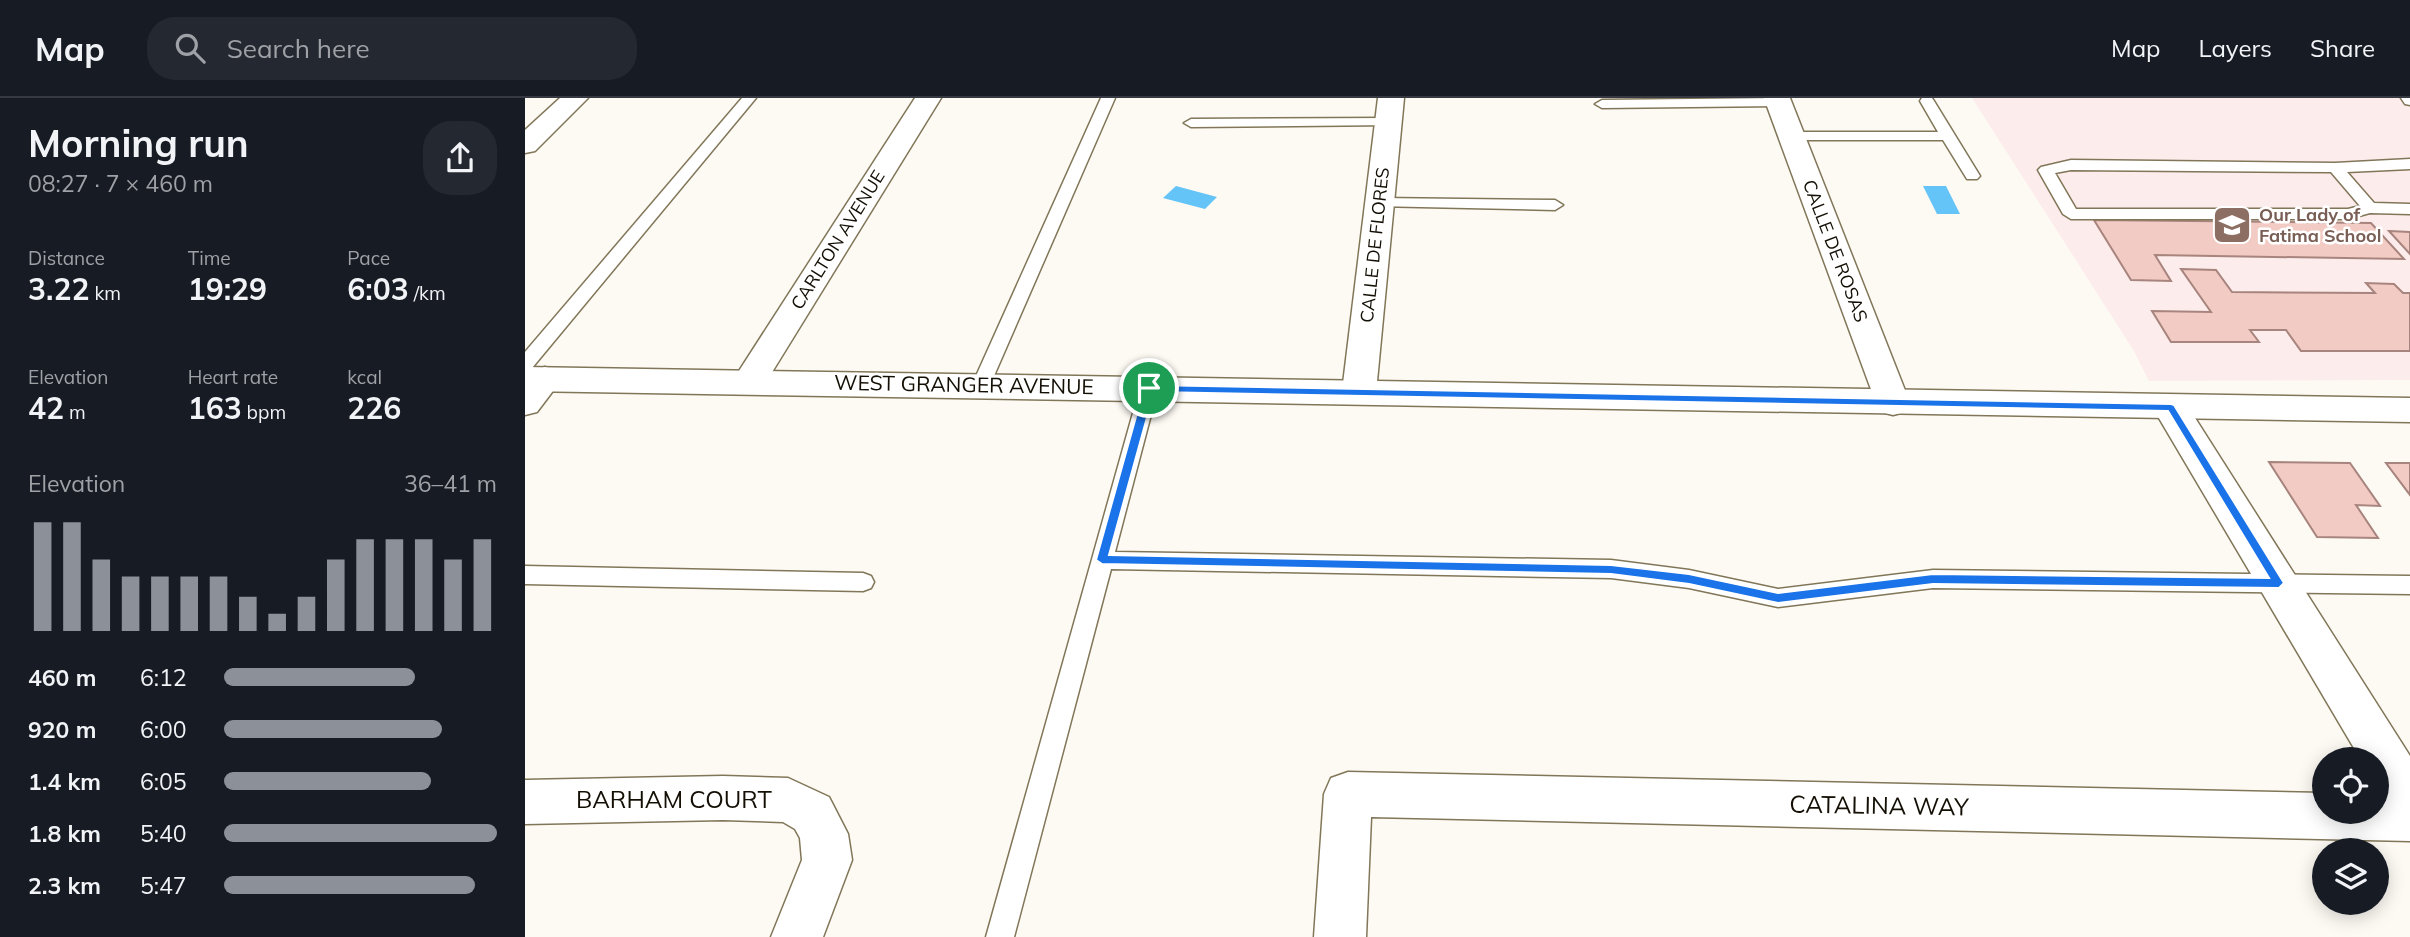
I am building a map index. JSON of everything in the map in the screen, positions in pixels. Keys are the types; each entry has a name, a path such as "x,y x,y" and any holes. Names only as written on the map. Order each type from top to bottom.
{"street":[{"path":"525,145 575,98"},
{"name":"CARLTON AVENUE","path":"749,382 928,98"},
{"name":"CALLE DE ROSAS","path":"1778,100 1893,403"},
{"name":"CALLE DE FLORES","path":"1359,392 1390,110"},
{"name":"WEST GRANGER AVENUE","path":"530,381 981,385 2171,408 2410,410"},
{"path":"2171,408 2410,798"},
{"name":"CATALINA WAY","path":"1340,937 1348,794 2410,818"},
{"name":"BARHAM COURT","path":"525,802 723,797 788,800 812,813 824,834 827,860 796,937"}],"lane":[{"path":"530,381 749,98"},
{"path":"981,385 1108,98"},
{"path":"1602,104 1778,100"},
{"path":"1927,101 1972,176"},
{"path":"1191,122 1390,110"},
{"path":"1791,136 1948,136"},
{"path":"2410,164 2335,168 2071,165 2046,170 2071,214 2348,214 2370,208 2410,208"},
{"path":"2335,168 2370,208"},
{"path":"1380,202 1555,205"},
{"path":"1000,937 1149,388"},
{"path":"1102,560 1611,569 1689,579 1778,598 1933,579 2410,585"},
{"path":"525,575 863,582"}],"shaded area":[{"name":"Our Lady of Fatima School","path":"1972,98 2410,98 2410,380 2149,381 2134,351"}],"water":[{"path":"1176,186 1217,197 1205,209 1163,198"},
{"path":"1923,186 1946,186 1960,214 1937,214"}],"building":[{"path":"2094,220 2371,223 2404,259 2155,255 2171,281 2131,280"},
{"path":"2389,231 2410,232 2410,254"},
{"path":"2181,269 2216,270 2232,292 2375,293 2366,283 2394,284 2403,293 2410,293 2410,351 2301,351 2286,330 2250,330 2259,342 2171,342 2152,311 2211,312"},
{"path":"2269,462 2350,463 2380,506 2356,505 2378,538 2317,537"},
{"path":"2386,463 2410,463 2410,495"}],"place":[{"name":"Our Lady of Fatima School","path":"2232,225"}],"route":[{"path":"1149,388 2171,408 2279,583 1933,579 1778,598 1689,579 1611,569 1102,560 1149,388"}]}
